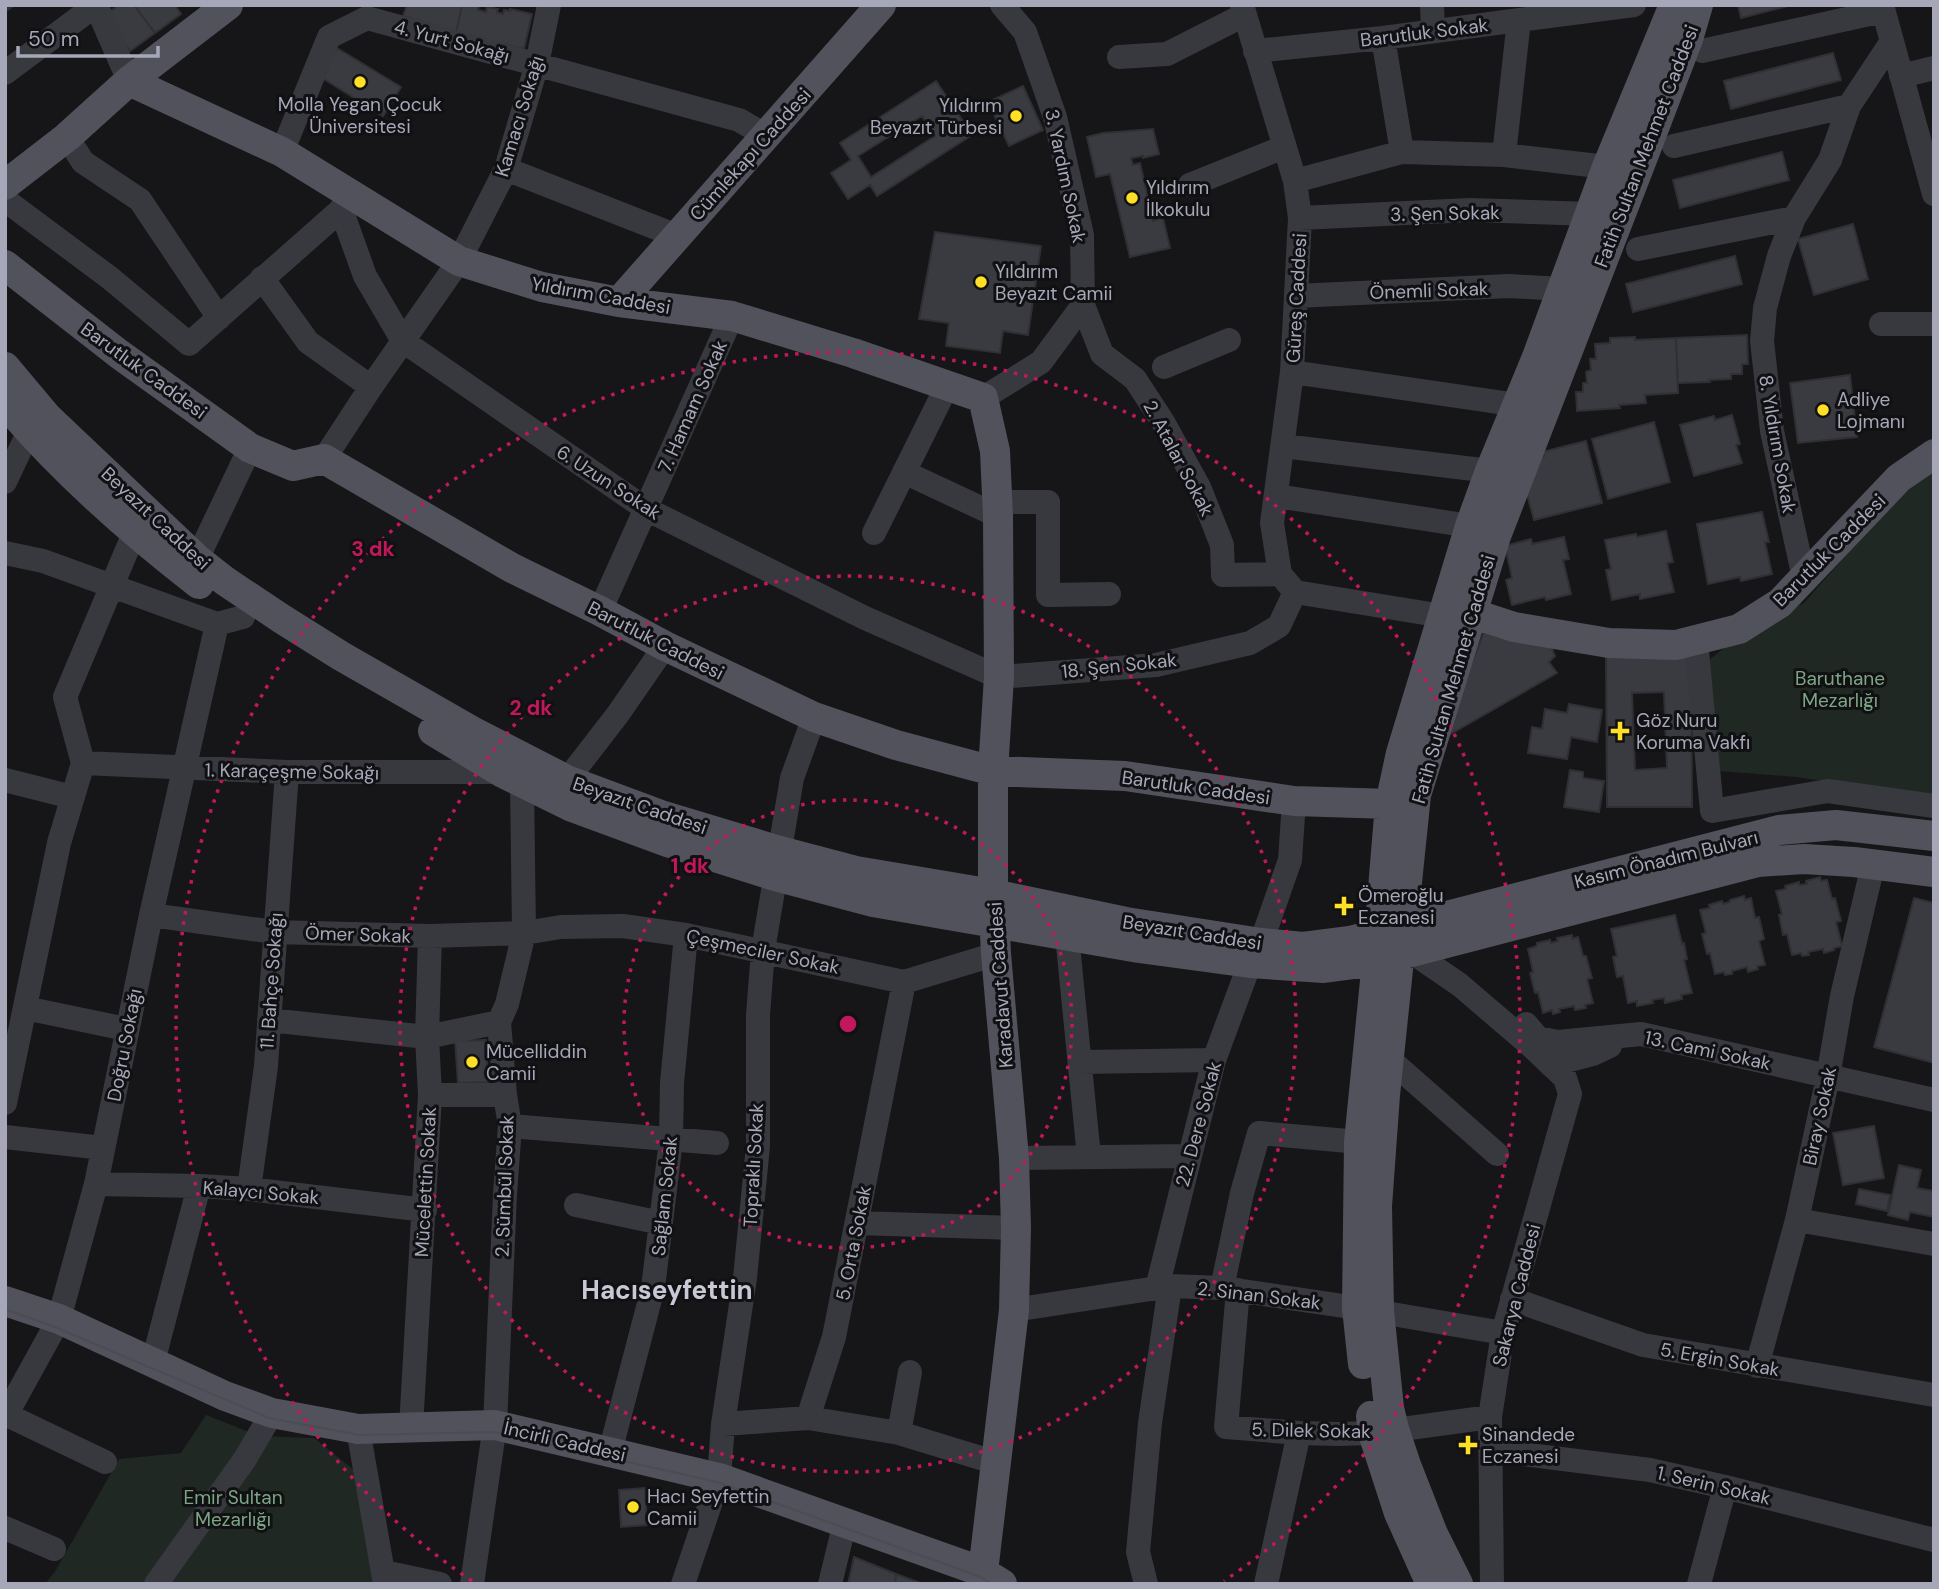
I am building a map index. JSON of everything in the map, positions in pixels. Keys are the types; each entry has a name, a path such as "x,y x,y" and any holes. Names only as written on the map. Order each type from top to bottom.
{"main road":[{"path":"5,185 66,137 129,81 228,5"},
{"name":"Cümlekapı Caddesi","path":"620,302 881,5"},
{"name":"Fatih Sultan Mehmet Caddesi","path":"1430,1584 1399,1513 1384,1431 1389,1408 1368,1310 1359,1142 1394,945 1416,795 1457,614 1470,526 1607,167 1674,5"},
{"name":"Fatih Sultan Mehmet Caddesi","path":"1368,1310 1389,1059 1394,945 1390,804 1401,753 1457,614 1496,536 1688,39 1698,5"},
{"name":"Yıldırım Caddesi","path":"129,81 282,152 348,203 459,261 542,287 620,302 732,316 853,353 983,398"},
{"name":"Barutluk Caddesi","path":"5,265 119,354 250,448 293,466 324,459 512,568 665,646 814,717 895,745 993,771 1125,776 1294,801 1390,804"},
{"name":"Beyazıt Caddesi","path":"5,367 47,418 225,581 329,649 472,731 567,780 661,815 873,902 994,908 1126,922 1324,968 1394,945"},
{"name":"Karadavut Caddesi","path":"983,398 995,451 999,677 993,771 994,908 1014,1158 1016,1228 1014,1310 996,1463 988,1580"},
{"name":"Beyazıt Caddesi","path":"5,403 75,480 171,562 230,621 511,778 572,807 667,842 777,864"},
{"name":"Barutluk Caddesi","path":"1457,614 1609,643 1676,645 1739,629 1780,603 1899,478 1934,454"},
{"name":"Kasım Önadım Bulvarı","path":"1394,945 1779,830 1836,825 1934,836"},
{"name":"Kasım Önadım Bulvarı","path":"1394,945 1758,862 1804,859 1934,872"},
{"name":"Beyazıt Caddesi","path":"994,908 1067,935 1139,948 1255,953"},
{"name":"İncirli Caddesi","path":"5,1301 58,1319 225,1396 272,1413 358,1429 495,1425 719,1478 845,1522 988,1580"},
{"name":"Fatih Sultan Mehmet Caddesi","path":"1384,1431 1406,1465 1433,1534 1458,1584"}],"street":[{"path":"5,73 96,5 129,81"},
{"name":"Kamacı Sokağı","path":"324,459 459,261 506,169 537,64 549,5"},
{"name":"3. Yardım Sokak","path":"1002,5 1025,32 1055,117 1082,235 1083,305"},
{"path":"1432,5 1433,31"},
{"name":"Barutluk Sokak","path":"1255,51 1383,38 1634,5"},
{"path":"1640,5 1663,33"},
{"path":"1702,51 1883,8 1901,76 1928,150 1934,194"},
{"path":"1119,57 1167,54 1243,10"},
{"name":"Güreş Caddesi","path":"1243,10 1295,181 1300,218 1292,372 1272,523 1288,583"},
{"name":"4. Yurt Sokağı","path":"282,152 329,37 367,18 739,120 767,136"},
{"path":"1504,155 1519,20"},
{"path":"1383,38 1402,152"},
{"name":"8. Yıldırım Sokak","path":"1804,578 1772,431 1762,341 1765,308 1779,256 1794,218 1830,160 1849,106 1892,41"},
{"path":"1901,76 1934,68"},
{"path":"1674,146 1849,106"},
{"path":"66,137 83,162 140,200 219,318"},
{"path":"1190,185 1284,147"},
{"path":"1295,181 1402,152 1504,155 1607,167"},
{"path":"506,169 677,236"},
{"path":"5,200 110,278 189,344 348,203"},
{"name":"6. Uzun Sokak","path":"348,203 365,276 403,341 646,509 865,618 999,677"},
{"name":"3. Şen Sokak","path":"1300,218 1470,210 1590,214"},
{"path":"1638,249 1794,218"},
{"path":"262,278 308,342 371,387"},
{"name":"Önemli Sokak","path":"1296,296 1509,286 1562,289"},
{"path":"983,398 1041,362 1083,305"},
{"name":"2. Atalar Sokak","path":"1083,305 1102,354 1135,379 1163,422 1199,487 1223,545 1223,575 1288,583"},
{"name":"7. Hamam Sokak","path":"600,611 732,316"},
{"path":"1881,324 1934,324"},
{"path":"1164,367 1229,340"},
{"path":"1292,372 1518,405"},
{"path":"874,533 947,386"},
{"path":"5,482 29,431"},
{"path":"1283,446 1490,471"},
{"path":"197,558 250,448"},
{"path":"904,472 997,509 1048,502 1048,595 1109,594"},
{"path":"1277,496 1470,526"},
{"path":"5,1103 11,1047 25,1008 59,843 83,763 65,698 135,531"},
{"path":"5,554 43,561 111,587 230,621"},
{"path":"1288,583 1457,614"},
{"name":"18. Şen Sokak","path":"999,677 1156,665 1250,643 1279,626 1288,583"},
{"name":"Doğru Sokağı","path":"6,1416 58,1319 96,1184 126,1029 184,769 230,621"},
{"path":"1696,640 1712,811 1828,791 1934,806"},
{"path":"567,780 618,714 665,646"},
{"name":"Topraklı Sokak","path":"683,1584 719,1478 723,1424 745,1278 758,1146 758,1015 762,950 792,778 814,717"},
{"name":"1. Karaçeşme Sokağı","path":"83,763 184,769 511,778"},
{"name":"11. Bahçe Sokağı","path":"249,1189 266,1066 287,772"},
{"name":"2. Sümbül Sokak","path":"472,1584 495,1425 510,1126 499,1022 507,1004 524,933 511,778"},
{"path":"5,780 72,797"},
{"name":"22. Dere Sokak","path":"1146,1584 1138,1552 1163,1287 1189,1156 1214,1060 1290,860 1294,801"},
{"name":"Biray Sokak","path":"1757,1366 1797,1220 1828,1077 1842,996 1873,864"},
{"name":"Ömer Sokak","path":"151,915 274,932 430,936 524,933"},
{"name":"Çeşmeciler Sokak","path":"524,933 561,927 624,926 762,950 904,982 996,954"},
{"name":"Sağlam Sokak","path":"610,1452 653,1288 671,1140 673,1083 686,935"},
{"path":"1067,935 1089,1157"},
{"name":"Mücelettin Sokak","path":"411,1428 430,1095 427,1037 430,936"},
{"path":"1394,945 1460,985 1551,1065 1593,1054 1641,1034"},
{"name":"5. Orta Sokak","path":"808,1418 834,1337 904,982"},
{"name":"13. Cami Sokak","path":"1460,985 1478,984 1503,1000 1538,1038 1558,1042 1641,1034 1934,1100"},
{"path":"25,1008 126,1029"},
{"path":"269,1020 427,1037 499,1022"},
{"path":"1389,1059 1497,1154"},
{"path":"1080,1062 1214,1060"},
{"name":"Sakarya Caddesi","path":"1492,1584 1490,1417 1503,1333 1570,1094 1565,1078 1551,1065"},
{"path":"430,1095 505,1095"},
{"path":"510,1126 717,1143"},
{"path":"1230,1289 1242,1193 1258,1133 1359,1142"},
{"path":"5,1137 103,1148"},
{"path":"1014,1158 1189,1156"},
{"name":"Kalaycı Sokak","path":"96,1184 249,1189 425,1210"},
{"path":"153,1362 199,1186"},
{"path":"576,1205 661,1223"},
{"path":"1797,1220 1934,1244"},
{"path":"857,1223 1016,1228"},
{"name":"2. Sinan Sokak","path":"1014,1310 1163,1287 1230,1289 1503,1333"},
{"name":"5. Dilek Sokak","path":"1230,1289 1226,1427 1299,1433 1384,1431 1490,1417"},
{"name":"5. Ergin Sokak","path":"1512,1299 1643,1345 1934,1395"},
{"path":"899,1433 910,1372"},
{"path":"156,1584 245,1459 272,1413"},
{"path":"6,1416 105,1462"},
{"path":"723,1424 808,1418 899,1433 996,1463"},
{"path":"358,1429 385,1578 440,1584"},
{"path":"1265,1584 1299,1433"},
{"name":"1. Serin Sokak","path":"1490,1450 1650,1470 1934,1539"},
{"path":"1699,1584 1725,1487"},
{"path":"830,1584 845,1522"},
{"path":"5,1528 54,1549"}],"green space":[{"name":"Baruthane Mezarlığı","path":"1934,469 1934,797 1796,777 1720,771 1709,660 1744,632 1804,603 1914,478"},
{"name":"Emir Sultan Mezarlığı","path":"206,1415 259,1436 314,1438 354,1470 374,1584 45,1584 56,1570 119,1459 181,1453"}],"building":[{"path":"119,5 134,5 155,33 130,51 105,15"},
{"path":"134,5 175,5 181,14 155,33"},
{"path":"407,5 462,5 456,33 403,16"},
{"path":"462,5 479,5 478,10 486,12 487,7 498,9 497,12 503,14 504,10 510,9 532,14 524,49 456,33"},
{"path":"1738,5 1792,5 1741,18"},
{"name":"Molla Yegan Çocuk Üniversitesi","path":"337,48 401,87 383,116 319,76"},
{"path":"1833,53 1841,80 1731,109 1724,81"},
{"path":"936,81 972,135 877,196 870,185 848,199 831,173 851,160 840,143","holes":["922,116 935,136 871,177 858,156"]},
{"name":"Yıldırım Beyazıt Türbesi","path":"1023,86 1043,130 1009,146 988,102"},
{"name":"Yıldırım İlkokulu","path":"1153,129 1159,154 1131,158 1133,165 1140,163 1153,221 1163,218 1170,248 1130,257 1110,174 1096,177 1087,137"},
{"path":"1782,152 1789,180 1680,208 1673,180"},
{"path":"1853,224 1868,279 1814,295 1798,239"},
{"name":"Yıldırım Beyazıt Camii","path":"935,232 1041,246 1028,335 1003,331 1000,353 946,346 949,323 919,319"},
{"path":"1735,256 1742,284 1633,312 1626,284"},
{"path":"1747,335 1748,364 1742,364 1742,374 1731,374 1731,379 1709,380 1710,382 1678,383 1676,338"},
{"path":"1635,337 1635,340 1676,338 1678,393 1645,395 1646,403 1619,405 1620,408 1577,411 1576,392 1583,392 1583,383 1587,383 1586,372 1591,370 1590,359 1596,359 1595,344 1610,343 1610,338"},
{"name":"Adliye Lojmanı","path":"1850,375 1857,437 1798,443 1790,383"},
{"path":"1732,415 1740,444 1736,445 1742,463 1694,476 1680,425 1714,416 1715,420"},
{"path":"1654,422 1670,482 1608,499 1592,439"},
{"path":"1586,441 1602,503 1534,520 1525,487 1535,459 1544,456 1542,452"},
{"path":"1762,512 1769,542 1765,542 1772,574 1741,581 1740,577 1708,584 1697,524"},
{"path":"1666,531 1673,562 1667,563 1674,592 1640,599 1640,594 1612,600 1606,570 1611,569 1605,540"},
{"path":"1564,537 1569,559 1563,560 1571,594 1512,605 1506,580 1512,578 1505,546 1531,539 1532,544"},
{"path":"1486,627 1556,643 1552,649 1555,656 1549,662 1557,673 1449,735 1452,712"},
{"name":"Göz Nuru Koruma Vakfı","path":"1691,652 1692,807 1607,807 1606,653","holes":["1664,692 1667,768 1635,770 1632,693"]},
{"path":"1569,704 1602,710 1597,742 1571,737 1567,759 1528,753 1532,727 1542,729 1545,709 1567,713"},
{"path":"1570,770 1583,772 1583,778 1604,781 1599,812 1564,807"},
{"path":"1820,877 1821,881 1827,880 1832,899 1835,898 1841,921 1836,922 1842,946 1824,953 1823,949 1808,952 1809,955 1792,955 1787,934 1783,935 1779,915 1782,914 1776,891 1799,882 1799,885 1807,884 1806,881"},
{"path":"1744,896 1745,900 1751,898 1755,918 1759,917 1764,939 1759,941 1765,965 1757,966 1758,969 1748,972 1747,967 1732,971 1732,974 1715,974 1702,934 1706,933 1700,910"},
{"path":"1914,898 1934,903 1934,1063 1874,1047"},
{"path":"1675,915 1682,944 1684,943 1687,959 1684,960 1692,993 1681,995 1682,999 1665,1003 1664,998 1637,1006 1637,1001 1628,1003 1623,976 1617,977 1613,957 1617,956 1611,929"},
{"path":"1572,935 1572,939 1578,937 1583,956 1586,956 1592,978 1587,979 1593,1003 1585,1005 1586,1008 1575,1010 1574,1006 1559,1009 1560,1012 1553,1014 1552,1010 1543,1013 1530,973 1533,972 1528,949 1537,946 1537,943 1550,940 1551,943 1558,941 1557,938"},
{"name":"Mücelliddin Camii","path":"486,1040 488,1082 458,1083 455,1041"},
{"path":"1874,1126 1884,1178 1843,1185 1833,1133"},
{"path":"1899,1165 1921,1170 1917,1188 1934,1191 1934,1217 1910,1212 1908,1220 1888,1215"},
{"path":"1859,1189 1890,1195 1887,1211 1856,1204"},
{"name":"Hacı Seyfettin Camii","path":"645,1488 647,1525 621,1527 619,1490"},
{"path":"854,1557 896,1574 895,1584 848,1584"},
{"path":"896,1574 920,1583 920,1584 895,1584"}],"waterway":[{"path":"5,10 12,5"}],"tram line":[{"path":"5,1309 55,1327 269,1418 360,1435 494,1432 717,1482 981,1577 992,1584"}],"place":[{"name":"Molla Yegan Çocuk Üniversitesi","path":"360,82"},
{"name":"Yıldırım Beyazıt Türbesi","path":"1016,116"},
{"name":"Yıldırım İlkokulu","path":"1132,198"},
{"name":"Yıldırım Beyazıt Camii","path":"981,282"},
{"name":"Adliye Lojmanı","path":"1823,410"},
{"name":"Göz Nuru Koruma Vakfı","path":"1620,731"},
{"name":"Ömeroğlu Eczanesi","path":"1344,906"},
{"name":"Mücelliddin Camii","path":"472,1062"},
{"name":"Sinandede Eczanesi","path":"1468,1445"},
{"name":"Hacı Seyfettin Camii","path":"633,1507"}],"district":[{"name":"Hacıseyfettin","path":"667,1290"}]}
